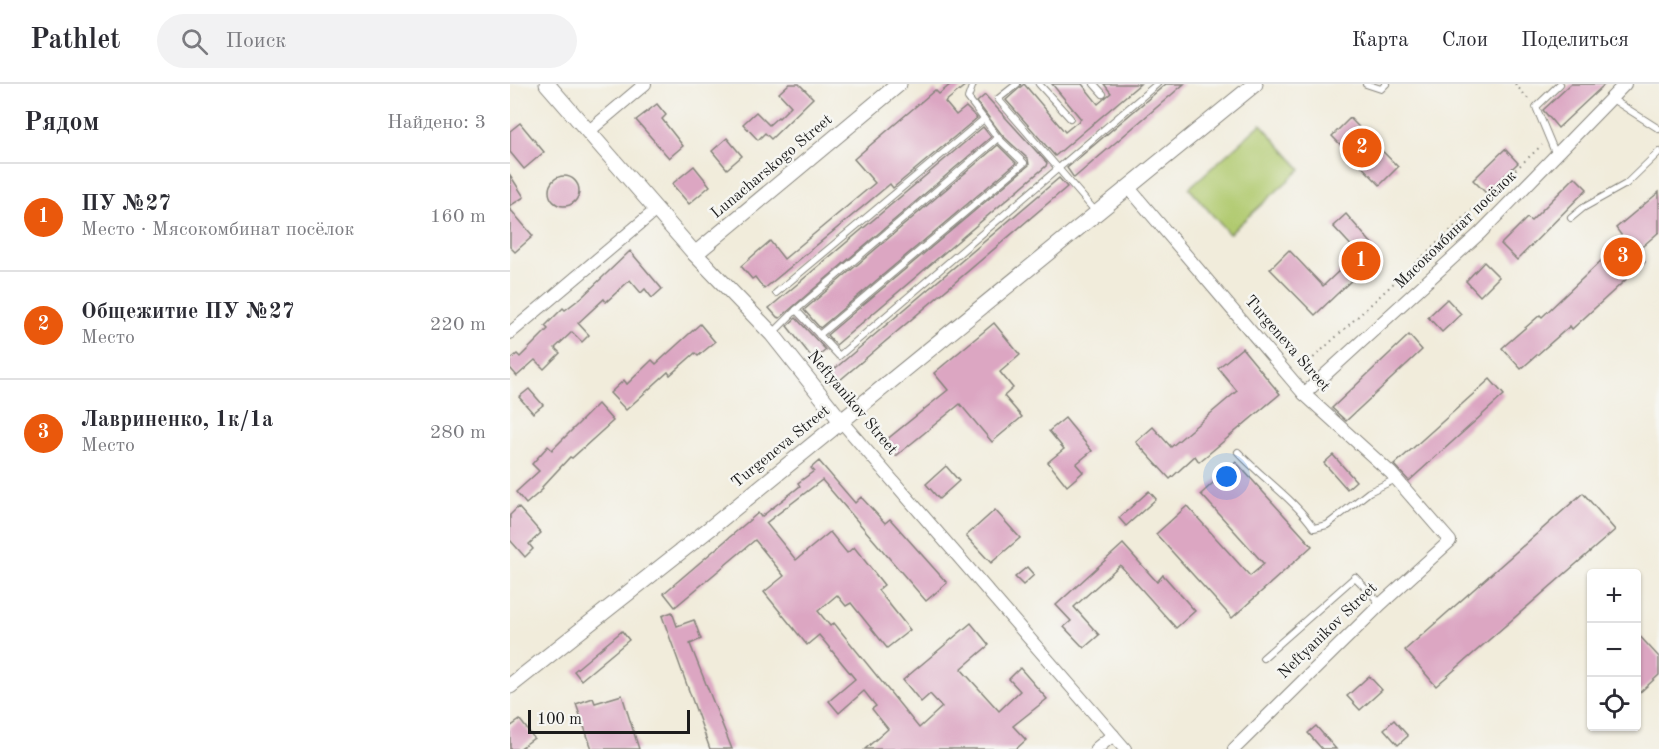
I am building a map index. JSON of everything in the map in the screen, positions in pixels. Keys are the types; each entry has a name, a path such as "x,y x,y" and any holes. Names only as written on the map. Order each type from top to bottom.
{"street":[{"name":"Neftyanikov Street","path":"547,84 695,254 772,334 841,421 1125,749"},
{"path":"588,132 645,84"},
{"name":"Lunacharskogo Street","path":"695,254 898,84"},
{"name":"Turgeneva Street","path":"510,687 1255,84"},
{"name":"Мясокомбинат посёлок","path":"1304,394 1480,233 1625,84"},
{"name":"Turgeneva Street","path":"1129,188 1304,394 1396,478 1450,541"},
{"path":"510,333 656,210"},
{"name":"Neftyanikov Street","path":"1234,749 1381,604 1450,541"},
{"path":"1096,749 1113,735"}],"lane":[{"path":"819,334 1024,163 998,138 968,98 973,84"},
{"path":"1017,84 998,99 1096,212"},
{"path":"1039,84 1070,118"},
{"path":"1094,84 1103,94"},
{"path":"796,309 839,356 1157,84"},
{"path":"1366,84 1381,89 1386,84"},
{"path":"1556,155 1536,107 1560,84"},
{"path":"1611,98 1659,129"},
{"path":"776,292 984,119"},
{"path":"772,334 796,309 998,138"},
{"path":"1571,218 1583,208 1626,184 1659,152"},
{"path":"1239,452 1261,477 1300,508 1314,528 1327,525 1369,492 1396,478"},
{"path":"1263,657 1355,577 1381,604"}],"path":[{"path":"1515,84 1536,107"},
{"path":"1309,362 1549,138"}],"green space":[{"path":"1261,124 1301,169 1229,234 1189,188"}],"building":[{"path":"789,84 799,84 813,98 771,139 765,133 758,140 743,124 756,112 769,125 779,118 791,106 779,93"},
{"path":"951,84 967,84 945,102 956,115 966,107 977,118 893,188 890,184 764,289 755,277 752,279 741,266 770,241 784,259 875,183 854,159 935,90 939,94"},
{"path":"1024,84 1065,132 1081,119 1052,84 1082,84 1098,104 1111,93 1104,84 1140,84 1055,156 1006,100"},
{"path":"1166,84 1184,84 1074,178 1067,168"},
{"path":"1571,84 1605,84 1558,128 1543,110"},
{"path":"985,95 1047,163 1046,166 836,345 827,335 1029,165 1028,159 1002,135 977,102"},
{"path":"657,104 666,115 662,119 683,146 669,158 636,120"},
{"path":"1350,118 1398,167 1380,185 1332,136"},
{"path":"520,123 544,152 524,169 510,152 510,131"},
{"path":"983,127 991,137 780,318 769,308"},
{"path":"727,138 742,156 727,169 712,151"},
{"path":"998,145 1016,163 820,328 804,310"},
{"path":"1505,149 1518,163 1486,193 1473,180"},
{"path":"694,166 710,186 689,204 672,184"},
{"path":"510,175 524,197 510,206"},
{"path":"564,176 575,180 579,191 575,202 564,206 553,202 549,191 553,180"},
{"path":"1575,177 1587,189 1517,260 1501,244 1527,218 1531,221"},
{"path":"1059,178 1067,187 833,386 825,377"},
{"path":"1659,192 1659,232 1636,252 1645,262 1572,329 1570,326 1521,369 1502,348 1540,315 1542,317 1624,239 1616,228"},
{"path":"510,209 533,236 515,252 510,247"},
{"path":"1346,214 1380,253 1315,315 1270,269 1289,250 1323,286 1358,253 1333,226"},
{"path":"630,251 662,289 652,298 645,289 641,293 630,280 606,302 604,299 578,323 589,335 582,342 572,332 555,348 560,353 544,369 535,360 517,376 510,368 510,360 517,354 520,357 548,329 545,326 563,308 565,310 582,297"},
{"path":"1484,262 1499,277 1480,296 1466,281"},
{"path":"1447,299 1461,314 1442,332 1428,317"},
{"path":"796,318 826,350 814,360 787,326"},
{"path":"994,323 1020,355 1000,372 1013,388 1004,396 1022,417 992,442 960,404 896,456 885,441 948,390 934,373"},
{"path":"700,324 715,342 698,356 695,353 670,375 668,372 626,410 610,393 624,380 627,384 652,360 656,364"},
{"path":"1409,335 1422,350 1346,421 1332,408"},
{"path":"1242,348 1280,394 1199,462 1195,456 1170,479 1136,442 1153,427 1171,447 1237,391 1218,368"},
{"path":"1490,379 1504,395 1409,481 1394,465"},
{"path":"529,389 543,405 533,413 519,397"},
{"path":"598,404 613,421 572,458 570,457 542,487 543,489 526,504 516,492 539,471 532,464 548,446 552,450"},
{"path":"1065,418 1092,451 1076,464 1083,472 1067,486 1048,462 1064,449 1049,431"},
{"path":"1333,455 1356,481 1347,489 1324,463"},
{"path":"819,461 855,503 861,497 885,523 890,519 947,583 926,601 822,480 766,523 796,560 830,532 847,553 854,547 884,585 878,590 910,630 887,648 851,603 846,606 837,595 818,611 830,626 834,623 919,728 942,707 930,694 921,702 903,680 971,623 989,645 961,669 999,711 1020,691 1009,679 1020,668 1047,699 1013,726 1026,740 1016,749 865,749 888,729 872,709 876,706 864,691 839,713 829,701 855,679 819,635 807,645 764,592 784,576 755,540 675,607 664,593 758,513 761,517 800,486 798,483 814,471 811,468"},
{"path":"1236,462 1312,546 1232,618 1156,534 1187,506 1250,576 1264,564 1201,494"},
{"path":"946,466 959,481 939,499 926,484"},
{"path":"1149,491 1156,499 1126,526 1119,518"},
{"path":"1583,493 1615,530 1436,686 1405,650"},
{"path":"518,507 541,533 529,544 533,549 525,557 510,540 510,515"},
{"path":"995,510 1020,538 991,563 966,536"},
{"path":"1123,544 1157,582 1163,575 1195,611 1176,628 1120,565 1074,607 1099,635 1084,648 1064,627 1071,621 1056,605"},
{"path":"1027,567 1034,575 1023,585 1015,577"},
{"path":"672,612 677,626 694,620 701,639 690,644 732,749 710,749 662,616"},
{"path":"622,631 629,640 581,680 574,671"},
{"path":"1641,637 1659,657 1659,675 1641,691"},
{"path":"1369,676 1382,690 1360,710 1347,696"},
{"path":"622,695 639,749 592,749 576,704 593,698 595,703"},
{"path":"520,720 534,738 519,749 510,749 510,727"},
{"path":"1394,720 1408,736 1398,745 1384,729"},
{"path":"1316,726 1336,749 1322,749 1308,733"}],"place":[{"name":"Общежитие ПУ №27","path":"1362,148"},
{"name":"Лавриненко, 1к/1а","path":"1623,257"},
{"name":"ПУ №27","path":"1361,261"}]}
